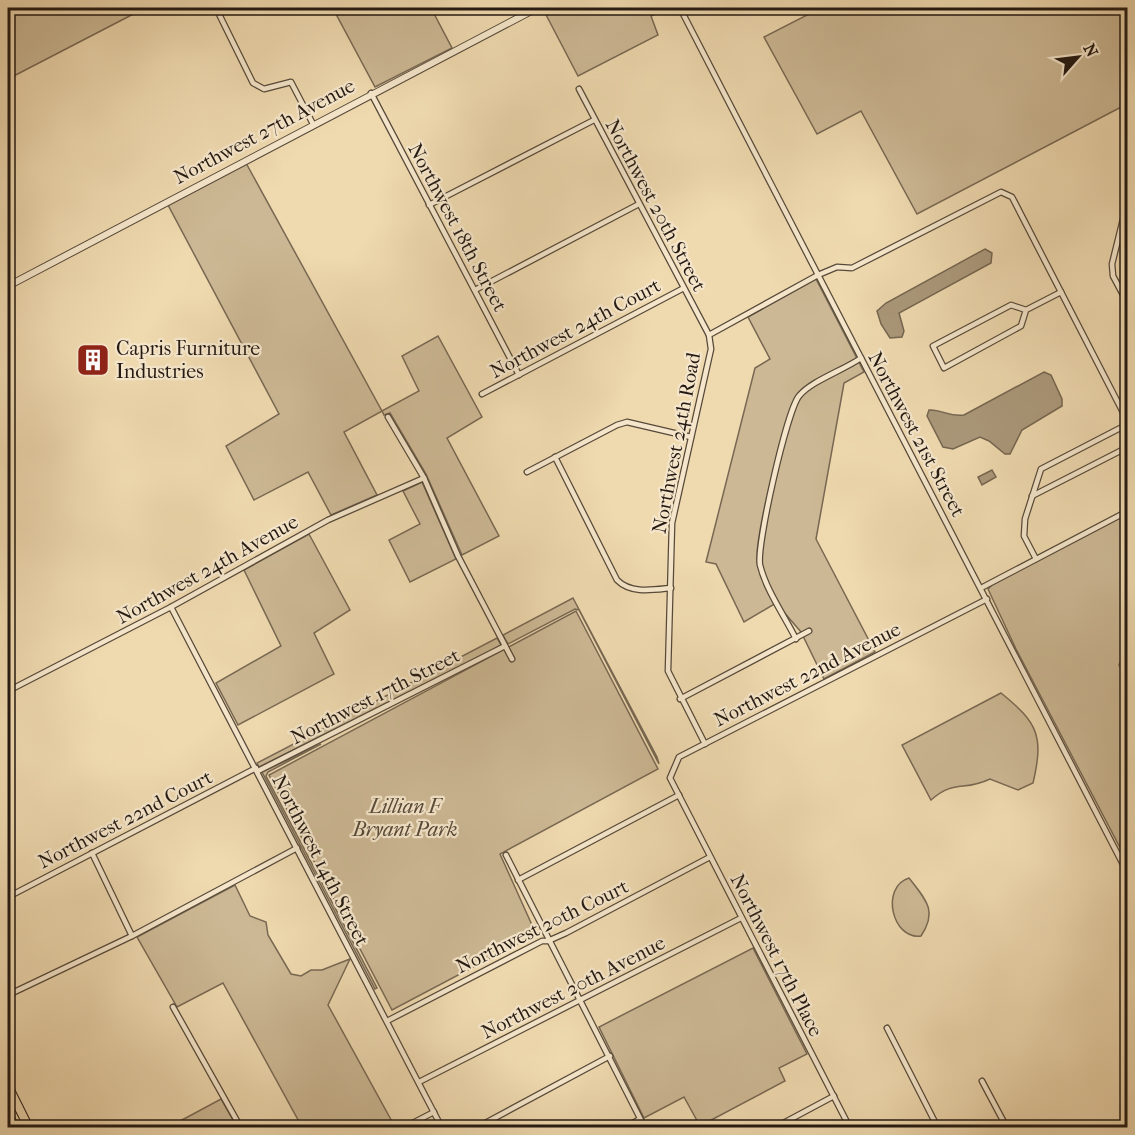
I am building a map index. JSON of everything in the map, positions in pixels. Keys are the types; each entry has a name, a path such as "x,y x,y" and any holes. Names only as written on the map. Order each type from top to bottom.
{"highway":[{"path":"8,1086 29,1128"},
{"path":"8,1113 15,1128"}],"street":[{"path":"216,8 253,83 264,89 291,82 314,124"},
{"name":"Northwest 27th Avenue","path":"8,286 370,93 537,8"},
{"name":"Northwest 21st Street","path":"680,8 1128,874"},
{"name":"Northwest 20th Street","path":"579,89 682,289 709,335"},
{"name":"Northwest 18th Street","path":"370,93 519,375"},
{"path":"429,205 594,120"},
{"name":"Northwest 24th Road","path":"705,744 680,699 668,671 672,522 711,349 709,335 818,275 837,267 852,268 1001,192 1012,197 1061,292"},
{"path":"1128,199 1112,264 1113,276 1128,304"},
{"path":"475,290 639,204"},
{"name":"Northwest 24th Court","path":"482,394 682,289"},
{"path":"1026,310 1022,326 944,368 933,346 1011,305 1026,310 1061,292 1128,423 1041,469 1023,536 1036,559"},
{"path":"796,639 764,577 760,563 763,531 792,408 801,394 861,358"},
{"path":"388,417 424,478 458,556 512,659"},
{"path":"527,472 617,424 627,422 691,437"},
{"path":"1032,496 1128,447"},
{"path":"555,457 617,580 624,587 644,590 670,588"},
{"name":"Northwest 24th Avenue","path":"8,692 171,607 328,520 424,478"},
{"path":"981,588 1128,510"},
{"name":"Northwest 22nd Avenue","path":"679,795 670,778 679,758 987,599"},
{"name":"Northwest 14th Street","path":"171,607 442,1128"},
{"path":"680,699 809,632"},
{"name":"Northwest 17th Street","path":"257,770 506,646"},
{"name":"Northwest 22nd Court","path":"8,897 257,770"},
{"path":"518,880 679,795"},
{"name":"Northwest 17th Place","path":"679,795 850,1128"},
{"path":"8,995 132,936 297,848"},
{"path":"92,853 132,936"},
{"path":"506,855 645,1128"},
{"name":"Northwest 20th Court","path":"387,1021 542,940 548,941 710,857"},
{"name":"Northwest 20th Avenue","path":"419,1083 741,918"},
{"path":"173,1007 241,1128"},
{"path":"886,1028 938,1128"},
{"path":"476,1128 610,1056"},
{"path":"982,1081 1006,1128"},
{"path":"774,1128 834,1096"},
{"path":"403,1128 434,1112"},
{"path":"624,1128 640,1119"}],"green space":[{"path":"8,8 145,8 8,79"},
{"path":"349,8 431,8 452,48 375,87 336,14"},
{"path":"667,8 651,16 658,35 578,76 543,9"},
{"path":"816,8 1127,8 1127,104 917,214 861,111 817,134 764,37 817,10"},
{"path":"246,163 382,411 344,432 377,495 331,515 308,472 254,500 226,446 279,414 168,205"},
{"path":"816,279 864,372 844,383 816,539 875,652 824,679 801,632 776,603 744,622 716,564 706,562 755,368 770,359 748,317"},
{"path":"438,336 482,417 447,438 499,536 462,555 426,474 390,413 384,415 382,411 419,391 402,356"},
{"path":"422,482 456,559 410,582 389,540 420,524 403,491"},
{"path":"1127,514 1126,859 1016,649 988,589 993,584"},
{"path":"309,534 350,610 314,633 334,674 238,725 216,683 281,646 244,570"},
{"path":"573,598 659,764 579,610 575,609 508,644 503,635"},
{"name":"Lillian F Bryant Park","path":"576,611 658,769 500,854 536,934 392,1010 269,775"},
{"path":"497,638 501,645 491,651 259,767 257,763"},
{"path":"1001,693 1023,713 1035,732 1038,753 1033,783 1018,790 990,779 947,790 931,800 902,745"},
{"path":"321,744 268,772 266,776 377,988 375,989 262,772"},
{"path":"909,878 928,906 929,919 921,936 911,935 903,930 893,912 892,901 895,891 900,883"},
{"path":"235,885 250,916 266,922 268,935 291,974 301,976 311,970 322,970 350,959 328,1005 395,1127 302,1127 223,983 177,1007 137,937"},
{"path":"753,948 807,1054 779,1068 785,1081 700,1126 684,1097 644,1118 599,1027"},
{"path":"221,1099 237,1127 169,1127"}],"shaded area":[{"path":"985,249 992,253 991,263 899,313 904,331 902,337 890,338 881,324 877,311 886,303"},
{"path":"1044,372 1051,375 1062,399 1062,406 1022,430 1010,454 1005,454 980,437 953,449 943,447 927,416 929,410 964,415"},
{"path":"992,470 996,477 982,485 978,477"},
{"path":"1127,646 1127,679 1119,665"}],"place":[{"name":"Capris Furniture Industries","path":"93,360"}]}
